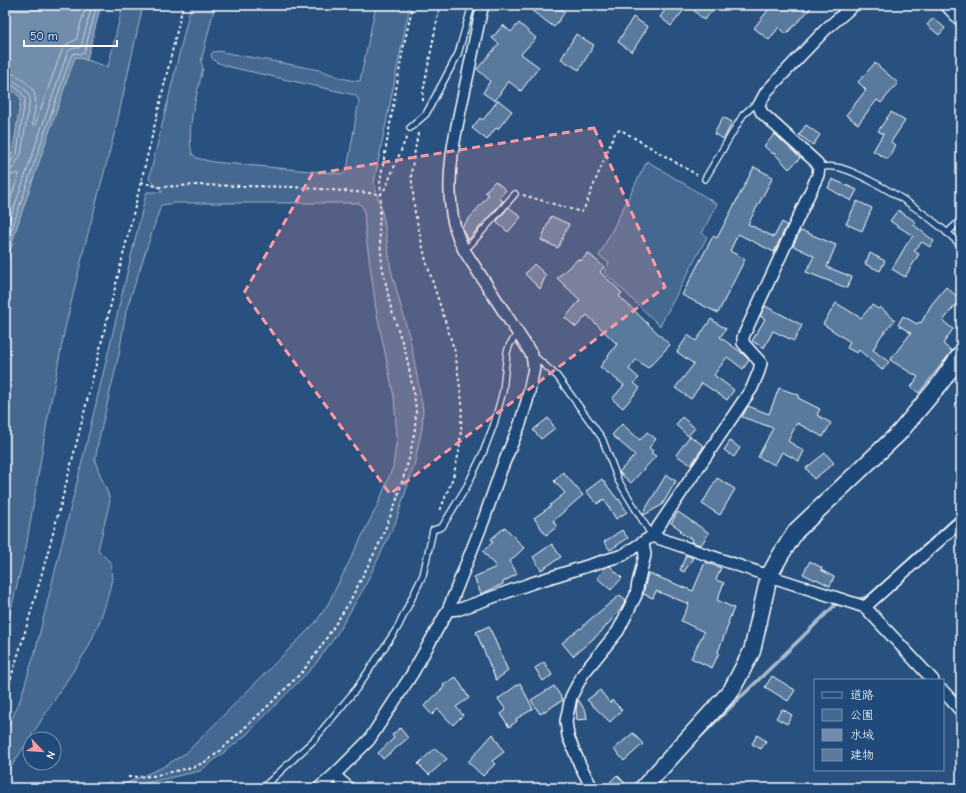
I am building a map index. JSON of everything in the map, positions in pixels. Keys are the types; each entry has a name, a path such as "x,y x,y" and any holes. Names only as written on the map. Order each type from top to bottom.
{"street":[{"path":"319,788 369,740 412,674 448,610 520,424 527,401 534,368 532,355 464,250 455,228 451,208 450,176 453,150 459,115 483,5"},
{"path":"448,610 460,609 532,583 623,555 643,543 652,536 752,388 761,363 743,344 743,337 818,175 819,167 816,162 762,113 759,105 766,92 804,52 826,29 854,5"},
{"path":"946,5 961,21"},
{"path":"642,788 731,691 752,651 769,576 796,531 899,433 939,385 961,354"},
{"path":"865,607 961,520"},
{"path":"652,536 865,607 932,679"},
{"path":"592,788 568,736 566,722 571,697 583,674 618,631 636,595 645,555 643,543"},
{"path":"944,692 961,711"},
{"path":"334,775 349,788"}],"lane":[{"path":"410,128 426,114 458,54 472,5"},
{"path":"705,179 743,115 754,106 759,105"},
{"path":"819,167 844,169 862,176 904,199 961,246"},
{"path":"464,250 515,194"},
{"path":"947,233 961,220"},
{"path":"261,788 314,740 358,688 398,627 423,574 433,530 442,527 467,486 483,453 494,424 503,392 507,352 510,344 518,333"},
{"path":"532,355 557,376 602,438 618,480 652,536"}],"path":[{"path":"5,696 24,637 78,441 183,5"},
{"path":"128,777 153,776 194,768 206,761 220,751 302,672 316,654 349,603 379,544 396,502 409,459 415,429 416,410 406,354 390,308 382,266 379,228 380,182 403,49 413,5"},
{"path":"433,530 453,477 459,452 462,402 455,352 426,261 415,213 411,173 421,117 423,92 440,5"},
{"path":"380,194 386,186 410,128"},
{"path":"515,194 520,194 581,212 584,209 614,135 617,131 621,130 705,179"},
{"path":"141,182 159,187 196,185 270,186 380,194"}],"highlighted area":[{"path":"594,128 665,287 390,494 244,293 312,174"}],"green space":[{"path":"123,5 143,5 116,127 65,328 47,422 26,548 5,634 5,271 15,232 75,56 108,67"},
{"path":"191,5 215,5 201,62 203,68 191,122 190,133 192,154 197,158 213,162 343,174 347,170 359,100 355,95 230,67 216,62 212,58 211,54 218,51 319,70 344,79 360,81 376,5 410,5 374,182 384,220 391,270 411,343 423,410 422,428 414,466 395,524 364,588 335,637 314,666 244,737 200,771 137,785 133,788 116,788 163,767 186,753 316,622 328,604 378,504 393,467 397,437 394,397 376,309 365,229 364,209 359,203 175,203 161,205 126,311 119,354 95,461 110,501 98,550 111,563 112,579 106,603 88,648 34,731 22,731 22,750 5,774 5,734 20,700 35,652 145,198 147,192 163,192 149,179"},
{"path":"5,87 9,88 21,98 13,152 5,163"},
{"path":"647,161 717,204 702,233 707,237 660,326 604,272 609,263 599,256"}],"water":[{"path":"5,5 101,5 87,60 75,57 15,232 5,271 5,163 13,152 21,98 9,88 5,87"}],"building":[{"path":"524,5 555,5 565,12 554,27"},
{"path":"669,5 688,5 671,26 660,17"},
{"path":"688,5 718,5 704,20"},
{"path":"772,5 814,5 786,34 779,27 769,40 754,28"},
{"path":"633,17 648,27 632,52 618,42"},
{"path":"933,18 945,28 939,35 927,25"},
{"path":"519,23 536,38 521,54 539,67 521,91 508,81 495,101 483,93 490,81 477,69 499,44 492,38 503,25 511,32"},
{"path":"576,34 594,45 579,70 561,59"},
{"path":"875,63 898,83 881,103 877,100 858,124 846,115 866,90 858,82"},
{"path":"498,100 512,111 487,140 472,128 480,118 483,120"},
{"path":"891,112 905,121 891,142 895,145 888,159 873,151 883,134 878,131"},
{"path":"723,117 732,122 724,139 714,134"},
{"path":"806,125 820,135 813,145 799,135"},
{"path":"775,134 800,158 789,169 774,153 773,154 764,146"},
{"path":"754,167 773,177 748,224 774,237 782,222 787,225 774,252 738,234 730,251 745,259 718,313 682,295 713,236 717,238"},
{"path":"832,179 857,190 851,201 828,188"},
{"path":"495,181 506,190 499,198 503,201 468,240 462,227 489,195 485,192"},
{"path":"857,201 872,208 862,231 846,224"},
{"path":"509,207 521,217 508,232 496,222"},
{"path":"898,210 916,222 914,225 934,241 930,247 922,242 914,251 919,254 905,277 892,269 913,236 890,221"},
{"path":"551,216 569,224 558,248 541,240"},
{"path":"800,231 836,245 827,267 852,277 847,288 806,272 814,256 793,246"},
{"path":"588,253 604,267 600,272 622,293 619,296 670,345 648,368 636,360 629,369 639,378 634,383 640,388 623,408 612,399 624,385 600,367 617,344 587,315 576,327 565,318 580,300 557,278 578,259 581,261"},
{"path":"870,253 885,261 880,271 865,264"},
{"path":"534,264 546,275 540,289 525,274"},
{"path":"946,287 960,299 943,321 953,329 943,344 952,351 919,393 911,387 918,377 890,360 911,333 898,325 903,316 917,324 919,322 921,323 931,305"},
{"path":"836,303 861,318 872,305 878,309 880,307 895,320 881,336 873,350 889,362 882,370 859,350 857,353 847,348 850,342 823,324"},
{"path":"765,306 802,325 794,341 773,331 764,348 752,341 765,319 760,316"},
{"path":"711,319 726,329 720,337 749,360 743,369 727,357 714,375 734,390 727,400 702,383 691,399 675,388 694,364 677,352 688,335 696,341"},
{"path":"779,388 799,395 798,398 820,409 817,415 831,423 823,437 797,423 788,441 804,451 799,461 782,452 775,465 758,457 773,428 742,417 748,406 769,414"},
{"path":"682,417 695,428 688,436 676,425"},
{"path":"548,418 555,428 541,439 533,430"},
{"path":"622,424 640,440 647,432 656,439 649,448 653,451 651,453 656,456 631,483 619,472 635,455 612,435"},
{"path":"690,436 704,446 691,465 676,455"},
{"path":"730,441 740,448 734,457 724,450"},
{"path":"825,453 834,463 814,479 806,468"},
{"path":"563,472 583,495 553,521 557,527 546,535 534,518 551,506 550,505 565,493 554,481"},
{"path":"666,475 676,481 662,505 644,515 643,513"},
{"path":"717,478 735,489 720,515 702,504"},
{"path":"602,479 618,500 619,499 627,512 616,519 604,499 597,504 586,491"},
{"path":"678,512 709,533 701,545 691,542 692,539 679,532 681,530 671,523"},
{"path":"505,527 524,548 510,561 517,574 503,582 503,584 481,594 474,577 496,567 483,551 493,542 491,539"},
{"path":"622,530 628,538 610,550 604,542"},
{"path":"552,544 561,557 541,570 533,557"},
{"path":"686,555 693,558 684,572 680,570"},
{"path":"810,561 822,568 821,570 834,577 830,586 803,574"},
{"path":"705,562 721,568 716,580 724,583 717,600 734,608 718,652 719,653 712,668 691,658 704,632 681,621 689,604 656,591 653,598 643,594 648,573 693,591"},
{"path":"610,566 622,578 611,590 597,578 606,567"},
{"path":"620,595 626,600 621,609 600,633 573,656 562,643 580,628 581,629 587,622"},
{"path":"489,626 508,671 496,680 476,632"},
{"path":"544,662 552,675 543,681 535,668"},
{"path":"772,676 795,690 788,701 765,687"},
{"path":"456,677 469,698 456,707 463,715 453,725 438,709 432,715 424,706 444,687 443,685"},
{"path":"520,683 533,709 516,719 517,721 509,727 501,714 506,710 498,699"},
{"path":"554,686 563,700 540,714 531,700"},
{"path":"600,690 610,703 612,700 622,710 610,722 587,700"},
{"path":"578,699 586,712 587,719 577,720 576,709"},
{"path":"782,709 792,715 787,724 776,718"},
{"path":"400,728 408,738 383,759 378,753 394,738 392,735"},
{"path":"633,733 643,744 624,761 614,749"},
{"path":"493,734 504,752 492,761 495,764 483,776 468,762"},
{"path":"757,735 766,741 761,749 752,744"},
{"path":"435,748 447,759 429,775 418,764"},
{"path":"617,775 630,788 604,788"}],"waterway":[{"path":"955,5 961,12"},
{"path":"855,601 869,596 961,513"},
{"path":"699,738 836,604 842,605"}]}
